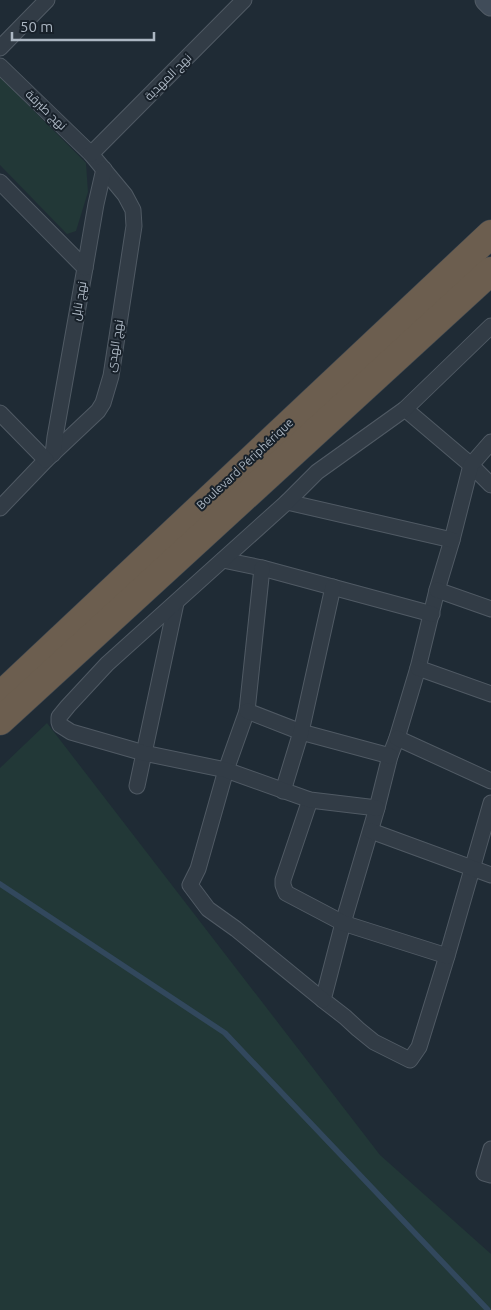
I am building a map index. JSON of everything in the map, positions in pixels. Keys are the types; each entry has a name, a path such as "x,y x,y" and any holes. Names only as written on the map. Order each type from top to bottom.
{"highway":[{"name":"Boulevard Périphérique","path":"0,696 491,234"},
{"name":"Boulevard Périphérique","path":"0,721 491,271"}],"street":[{"path":"0,48 47,0"},
{"name":"نهج المهدية","path":"92,154 244,0"},
{"path":"486,0 491,5"},
{"name":"نهج طبرقة","path":"0,66 92,154"},
{"name":"نهج الهدى","path":"0,508 98,411 103,402 111,376 134,226 133,210 125,195 92,154"},
{"path":"85,268 104,169"},
{"name":"نهج نابل","path":"0,182 85,268 50,457"},
{"path":"377,808 310,800 226,770 144,753 71,732 60,725 59,717 107,664 318,472 405,409 488,334"},
{"path":"405,409 471,465 491,485"},
{"path":"0,413 50,457"},
{"path":"323,1000 343,923 371,831 390,756 418,668 471,465 491,442"},
{"path":"287,502 452,540"},
{"path":"223,560 262,568 432,614"},
{"path":"262,568 247,711 226,770 198,868 190,885 208,909 236,929 374,1042 410,1060 419,1047 491,803"},
{"path":"283,791 302,732 333,587"},
{"path":"437,590 491,609"},
{"path":"137,786 176,603"},
{"path":"418,668 491,694"},
{"path":"247,711 302,732 390,756"},
{"path":"396,738 491,781"},
{"path":"310,800 283,880 282,885 286,894 343,923 447,956"},
{"path":"371,831 491,875"},
{"path":"491,1149 484,1173 491,1175"}],"green space":[{"path":"0,77 86,163 88,192 76,231 67,234 0,165"},
{"path":"47,723 380,1155 491,1254 491,1310 0,1310 0,768"}],"waterway":[{"path":"0,884 225,1033 488,1310"}]}
